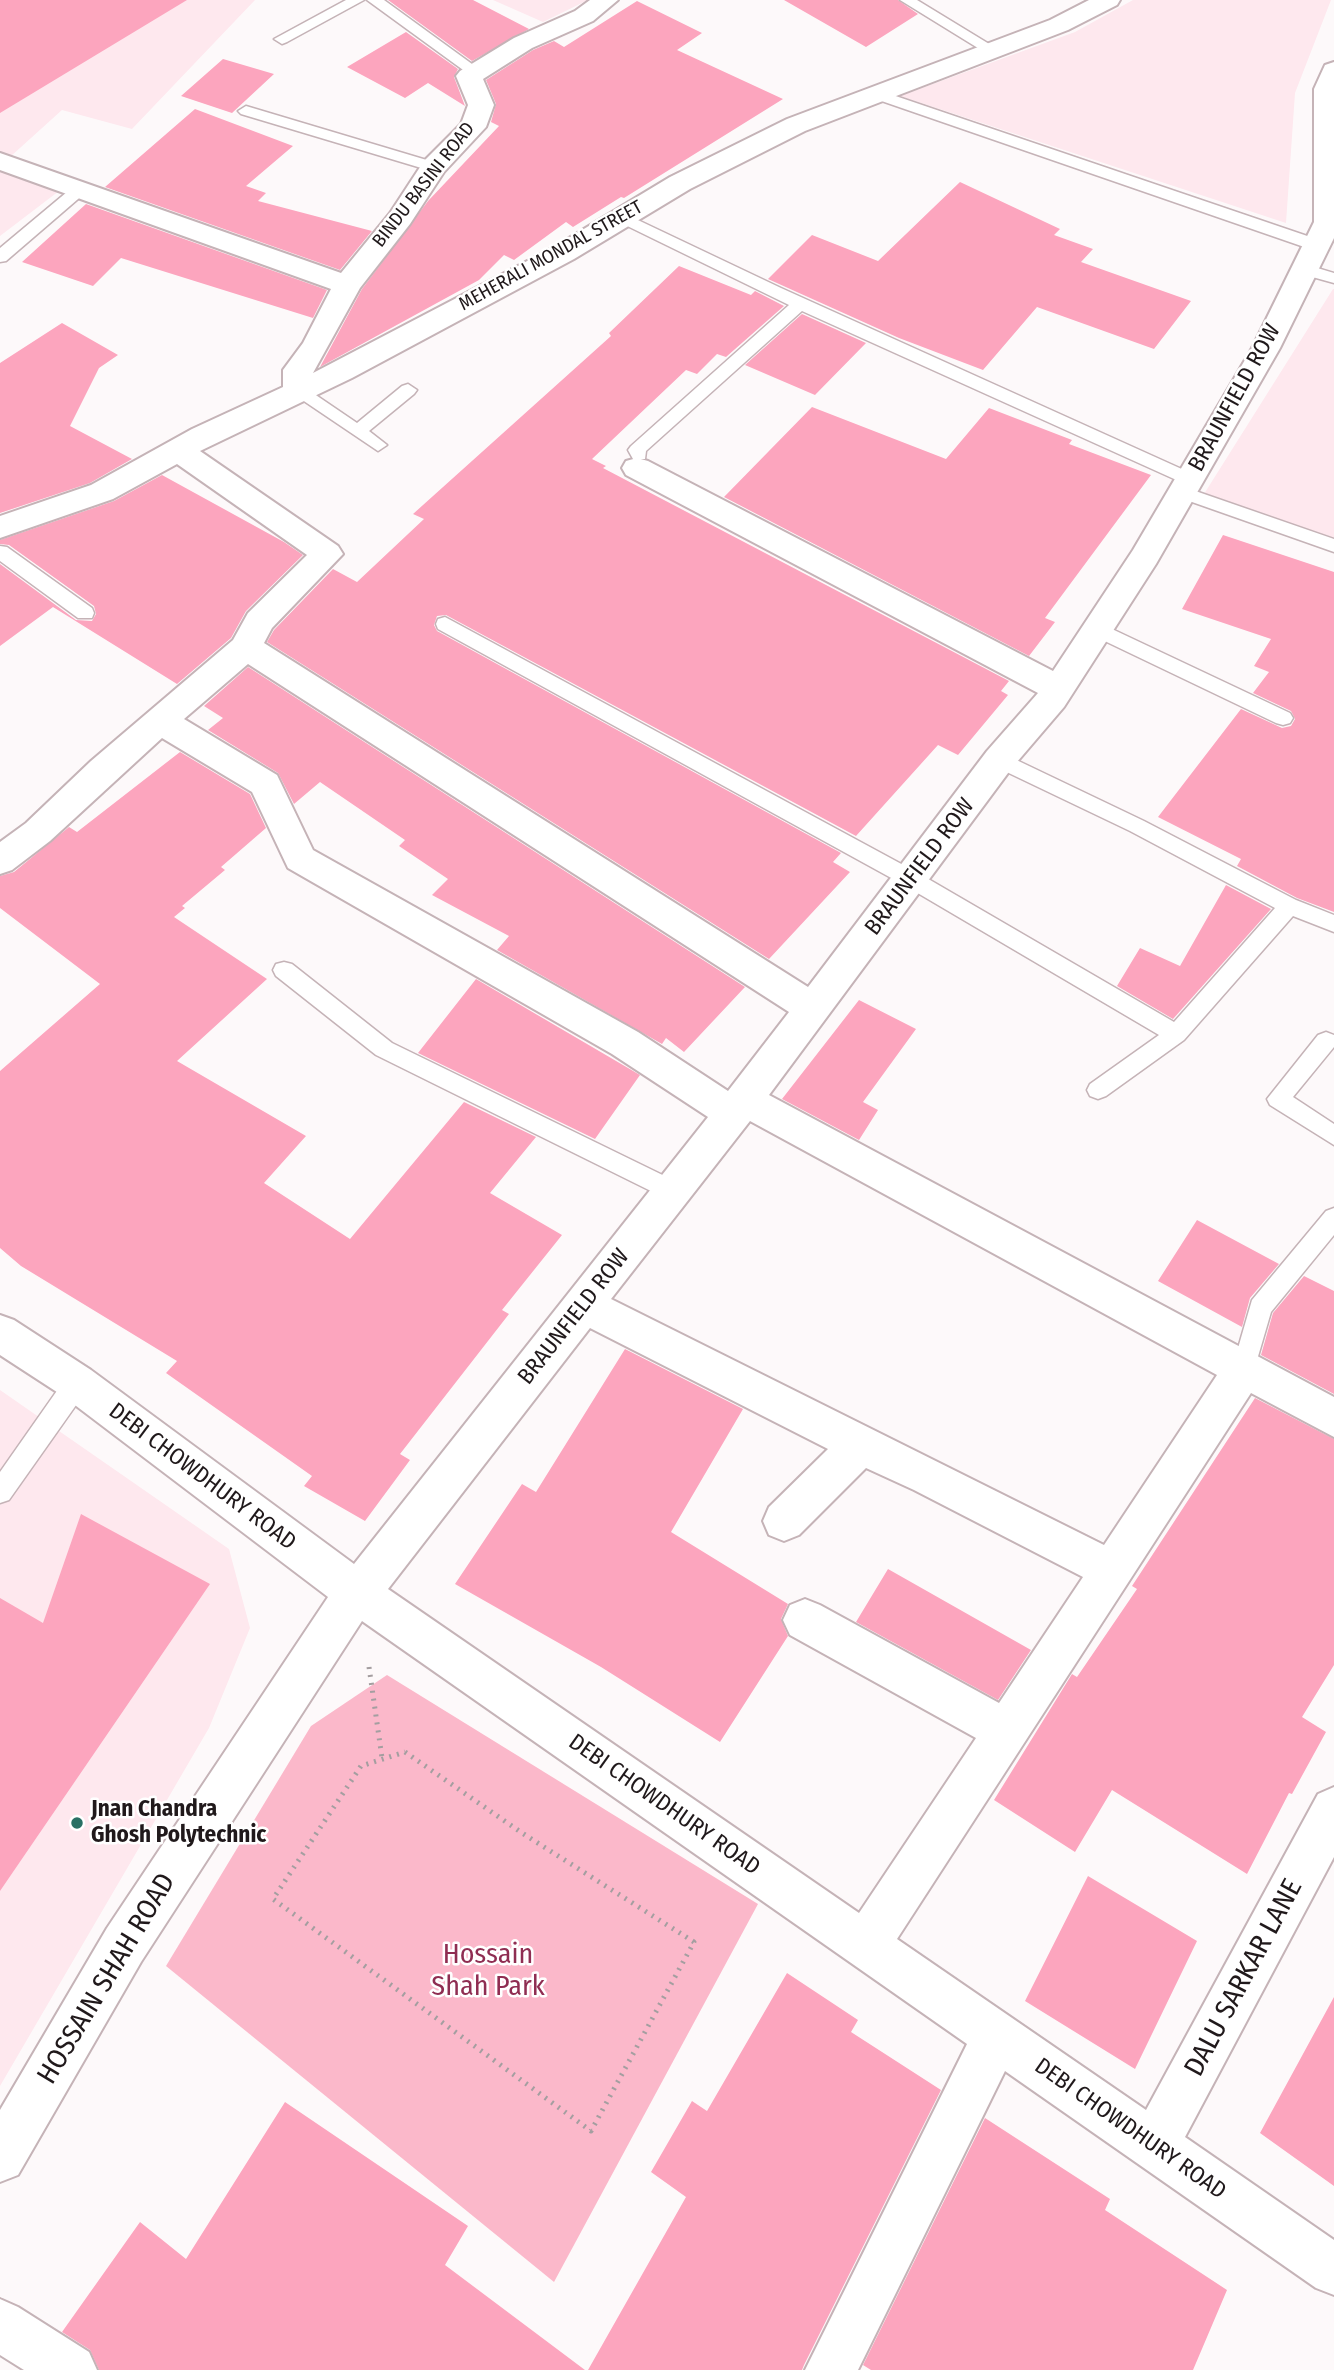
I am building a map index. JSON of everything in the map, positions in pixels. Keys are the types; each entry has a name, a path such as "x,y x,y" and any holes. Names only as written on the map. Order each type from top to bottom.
{"street":[{"path":"475,72 523,43 584,16 606,0"},
{"name":"MEHERALI MONDAL STREET","path":"0,527 102,492 178,450 298,391 551,259 680,183 796,125 1059,25 1108,0"},
{"name":"BRAUNFIELD ROW","path":"358,1593 738,1107 999,760 1052,699 1095,628 1145,555 1318,264 1328,222 1331,137 1327,89 1334,70"},
{"name":"BINDU BASINI ROAD","path":"298,391 298,370 316,345 346,285 400,218 434,167 473,127 481,105 469,76 475,72"},
{"path":"0,161 346,285"},
{"path":"0,860 38,832 246,647 259,621 327,554 178,450"},
{"path":"638,462 1057,688"},
{"path":"246,647 813,1009"},
{"path":"161,721 265,784 300,859 738,1107 1334,1418"},
{"path":"583,1305 699,1361 860,1445 929,1476 1111,1570"},
{"name":"DEBI CHOWDHURY ROAD","path":"0,1333 77,1383 358,1593 1334,2270"},
{"path":"866,1945 1244,1369"},
{"path":"784,1521 860,1445"},
{"name":"HOSSAIN SHAH ROAD","path":"0,2157 124,1945 358,1593"},
{"path":"805,1620 1006,1731"},
{"name":"DALU SARKAR LANE","path":"1154,2145 1334,1810"},
{"path":"831,2370 997,2036"},
{"path":"0,2325 71,2370"}],"lane":[{"path":"282,39 357,0"},
{"path":"374,0 475,72"},
{"path":"907,0 991,50"},
{"path":"875,94 1318,264"},
{"path":"246,111 434,167"},
{"path":"0,257 79,190"},
{"path":"621,217 1185,486 1334,546"},
{"path":"638,462 637,450 801,303"},
{"path":"358,431 408,390"},
{"path":"298,391 378,445"},
{"path":"0,552 85,613"},
{"path":"445,624 911,879 1177,1034"},
{"path":"1095,628 1283,718"},
{"path":"999,760 1138,826 1289,906 1334,924"},
{"path":"1098,1090 1177,1034 1289,906"},
{"path":"284,970 384,1049 673,1191"},
{"path":"1326,1041 1278,1098 1334,1136"},
{"path":"1244,1369 1261,1307 1334,1218"},
{"path":"0,1492 77,1383"}],"path":[{"path":"358,1593 382,1758"},
{"path":"405,1752 522,1833 694,1942 591,2132 273,1899 361,1766 382,1758 405,1752"}],"shaded area":[{"path":"0,0 255,0 132,129 62,110 10,157 0,154"},
{"path":"493,0 588,0 543,22"},
{"path":"1133,0 1331,0 1295,93 1286,223 900,96 1075,32"},
{"path":"0,170 59,191 0,236"},
{"path":"1334,289 1334,539 1204,494"},
{"name":"Jnan Chandra Ghosh Polytechnic","path":"0,1390 229,1549 250,1628 209,1728 0,2086"}],"green space":[{"name":"Hossain Shah Park","path":"387,1675 758,1904 554,2282 166,1966 311,1726"}],"building":[{"path":"0,0 187,0 0,113"},
{"path":"388,0 473,0 529,29 472,61"},
{"path":"784,0 898,0 918,14 866,47"},
{"path":"637,1 702,33 677,50 783,99 624,198 621,197 573,227 566,222 514,260 504,255 479,280 320,367 362,289 428,201 499,126 491,122 496,104 486,80 533,50 554,41 564,47"},
{"path":"406,32 458,69 454,77 465,106 428,83 405,98 347,67"},
{"path":"223,59 274,74 232,113 181,96"},
{"path":"195,109 293,146 246,186 266,193 258,201 372,231 340,270 105,187"},
{"path":"960,182 1060,229 1054,235 1093,249 1081,262 1191,301 1154,349 1037,307 983,370 899,338 768,279 812,235 878,261"},
{"path":"86,204 327,290 313,318 121,258 93,286 22,262"},
{"path":"679,266 751,295 755,291 784,306 726,357 717,354 697,374 686,370 592,459 606,466 603,468 1009,681 1001,691 1008,695 958,755 938,745 856,836 446,615 437,616 434,625 437,631 841,853 833,862 850,872 769,959 267,642 274,630 333,569 357,582 424,519 413,514 611,336 609,333"},
{"path":"802,314 866,343 815,395 745,365"},
{"path":"62,323 118,355 99,368 70,426 132,459 90,483 0,513 0,363"},
{"path":"812,407 946,459 989,408 1072,440 1069,444 1151,475 1045,618 1055,622 1029,656 724,497"},
{"path":"162,475 303,555 246,611 231,638 177,684 53,607 0,646 0,564 76,620 92,621 96,614 94,606 9,545 0,544 0,540 114,501"},
{"path":"1223,535 1334,572 1334,912 1297,898 1237,866 1241,859 1158,817 1241,709 1282,728 1291,726 1295,719 1291,711 1253,693 1269,672 1254,666 1271,639 1182,609"},
{"path":"248,667 745,987 684,1052 666,1038 662,1044 497,950 509,936 432,895 448,879 399,846 405,840 320,782 294,804 278,773 208,730 223,718 204,706"},
{"path":"180,752 250,794 266,828 221,867 225,870 182,906 185,908 174,917 267,979 177,1061 306,1136 264,1183 350,1239 464,1102 536,1137 490,1193 562,1235 502,1310 509,1314 400,1454 410,1460 365,1521 304,1486 312,1476 166,1373 177,1361 21,1266 0,1248 0,1071 100,984 0,908 0,876 14,872 69,827 77,832"},
{"path":"1226,885 1271,909 1173,1019 1117,986 1140,948 1180,966"},
{"path":"476,979 640,1075 595,1139 418,1053"},
{"path":"859,1000 916,1029 863,1102 878,1110 859,1140 782,1099"},
{"path":"1197,1220 1279,1264 1250,1298 1242,1327 1158,1281"},
{"path":"1304,1276 1334,1291 1334,1394 1261,1355 1273,1313"},
{"path":"625,1349 743,1409 671,1532 788,1604 781,1619 788,1636 720,1742 601,1667 455,1584 522,1484 536,1492"},
{"path":"1255,1398 1334,1439 1334,1665 1302,1717 1326,1732 1292,1794 1289,1793 1247,1874 1112,1790 1075,1852 994,1800 1072,1674 1077,1677 1137,1589 1132,1586"},
{"path":"81,1514 210,1584 0,1891 0,1598 43,1623"},
{"path":"888,1569 1031,1650 998,1700 856,1622"},
{"path":"1088,1876 1197,1941 1135,2069 1025,2001"},
{"path":"787,1973 858,2020 851,2032 941,2090 802,2370 588,2370 686,2197 651,2172 692,2101 707,2111"},
{"path":"1334,1997 1334,2186 1260,2133"},
{"path":"285,2102 468,2226 445,2265 585,2370 99,2370 90,2350 62,2332 140,2222 186,2259"},
{"path":"985,2118 1110,2199 1105,2210 1227,2290 1193,2370 871,2370 863,2365"}],"place":[{"name":"Jnan Chandra Ghosh Polytechnic","path":"77,1823"}]}
